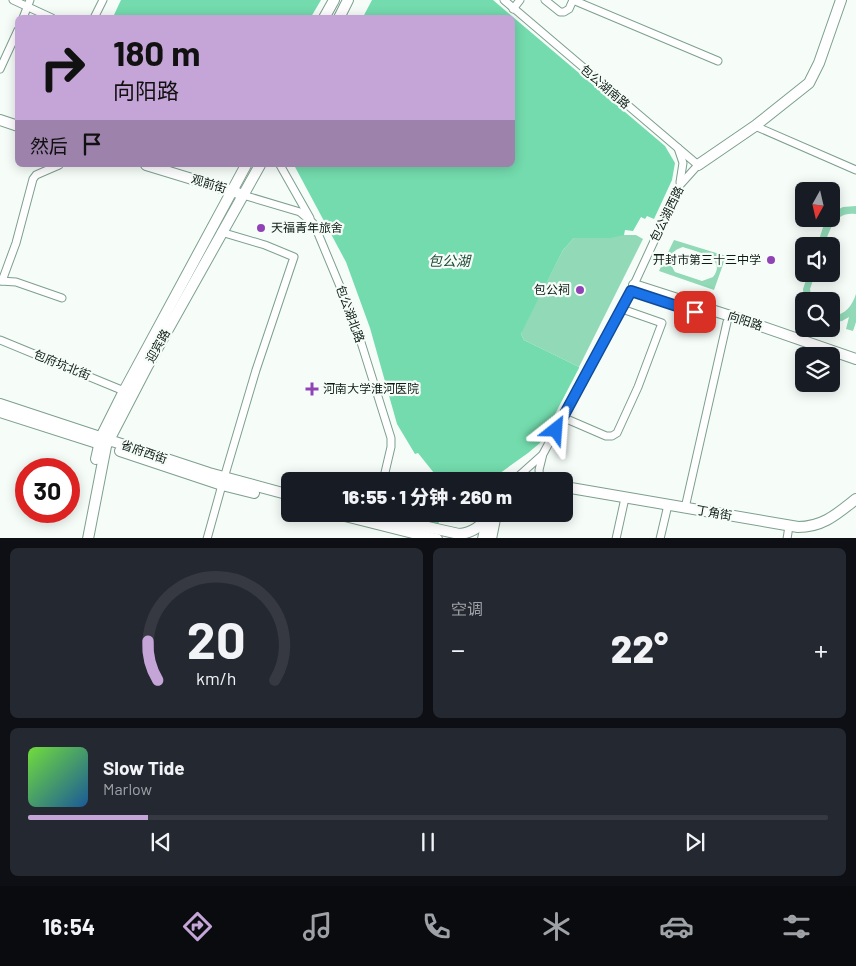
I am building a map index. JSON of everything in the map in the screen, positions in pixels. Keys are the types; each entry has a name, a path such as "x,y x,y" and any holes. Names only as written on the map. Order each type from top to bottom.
{"street":[{"path":"13,0 28,3 47,15"},
{"path":"96,15 103,0"},
{"path":"326,15 334,0"},
{"path":"340,15 348,0"},
{"name":"包公湖南路","path":"504,0 698,165"},
{"path":"513,9 520,0"},
{"path":"545,0 560,12 569,9 573,0 718,62"},
{"path":"698,165 755,126 808,84 819,63 841,0"},
{"path":"24,15 28,3"},
{"path":"0,69 15,36"},
{"path":"0,120 15,125"},
{"path":"755,126 856,170"},
{"path":"678,148 682,157 683,167 680,185"},
{"name":"包公湖西路","path":"539,472 543,454 633,288 680,185 698,165"},
{"path":"54,167 33,178 16,243 1,281 16,282 62,298"},
{"name":"观前街","path":"152,167 244,195"},
{"name":"迎宾路","path":"81,538 104,442 124,391 245,167"},
{"name":"迎宾路","path":"88,538 104,442 259,167"},
{"name":"包公湖北路","path":"281,167 313,222 354,320 391,438 391,447 385,472"},
{"path":"244,195 296,210 313,222"},
{"path":"207,538 256,370 294,257 221,232"},
{"name":"向阳路","path":"633,288 801,347"},
{"name":"向阳路","path":"633,288 746,321 856,359"},
{"path":"562,417 606,436 612,436 617,433 638,386 662,323 622,309"},
{"path":"685,508 727,322"},
{"name":"包府坑北街","path":"0,340 124,391"},
{"name":"向阳路","path":"840,360 856,366"},
{"name":"省府西街","path":"0,404 104,442 281,499"},
{"name":"省府西街","path":"0,412 104,442"},
{"path":"523,472 543,454"},
{"name":"省府西街","path":"223,482 281,493"},
{"name":"丁角街","path":"573,488 790,526 807,527 821,524 856,500"},
{"path":"616,538 625,498"},
{"path":"660,538 668,505"},
{"path":"391,522 437,538"},
{"path":"410,528 459,536 478,528 483,522"},
{"path":"473,538 484,533 491,522"},
{"path":"491,538 494,522"},
{"path":"787,538 790,526"}],"shaded area":[{"path":"856,206 856,214 843,215 840,217 840,208"},
{"path":"823,228 831,228 828,237 820,237"},
{"name":"包公祠","path":"636,235 643,239 579,367 524,340 521,334 522,331 563,250 575,237"},
{"path":"674,240 726,256 714,290 659,271","holes":["683,247 702,253 714,260 717,270 713,277 702,281 675,272 671,264 671,257 675,251"]},
{"path":"805,282 812,282 810,292 803,292"},
{"path":"856,294 856,322 853,331 846,329 849,317 840,321 840,314 852,302"}],"water":[{"path":"121,0 321,0 312,15 114,15"},
{"name":"包公湖","path":"372,0 493,0 511,15 364,15"},
{"name":"包公湖","path":"515,19 665,146 675,163 672,180 654,219 647,216 645,219 641,217 633,231 625,230 624,235 610,238 574,238 563,250 521,334 524,340 579,368 540,443 502,472 433,472 418,453 415,454 397,424 370,328 346,262 295,167 515,167"}],"waterway":[{"path":"430,537 433,522"}],"place":[{"name":"天福青年旅舍","path":"261,228"},
{"name":"开封市第三十三中学","path":"771,260"},
{"name":"包公祠","path":"580,290"},
{"name":"河南大学淮河医院","path":"312,389"}],"route":[{"path":"556,430 631,291 695,312"}]}
